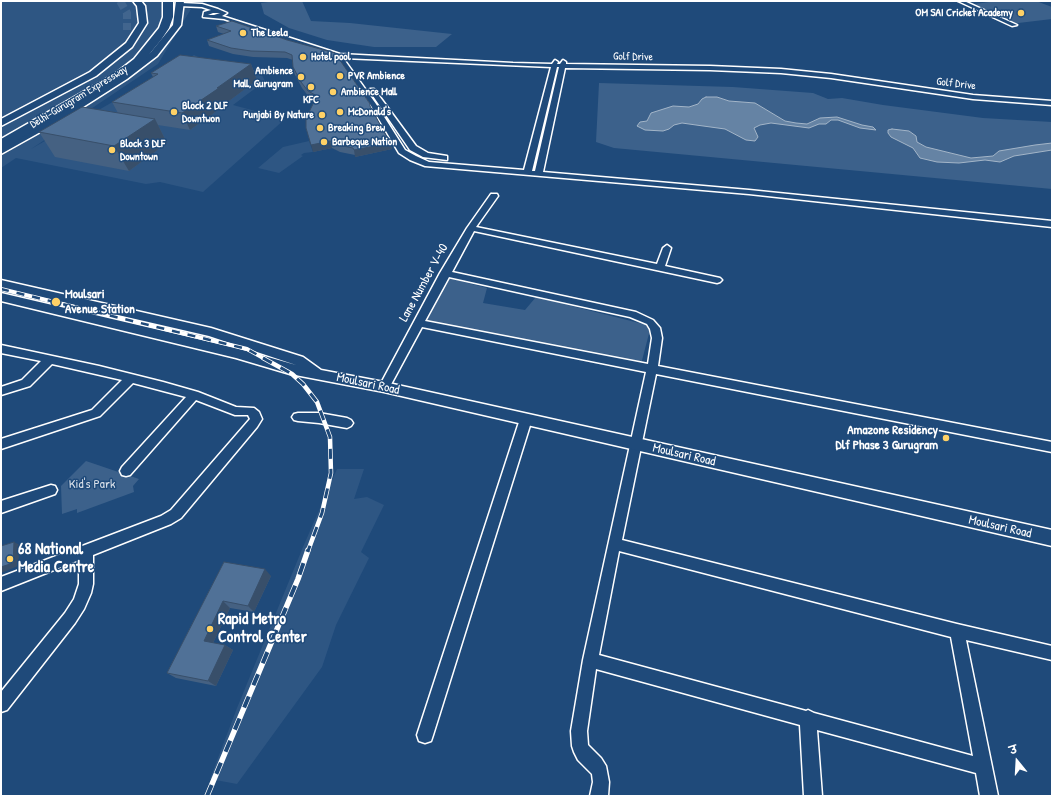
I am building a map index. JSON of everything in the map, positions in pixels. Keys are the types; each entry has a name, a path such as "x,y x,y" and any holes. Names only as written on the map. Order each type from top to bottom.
{"highway":[{"name":"Delhi-Gurugram Expressway","path":"1,144 120,75 138,61 164,28 168,12 168,1"},
{"name":"Delhi-Gurugram Expressway","path":"1,134 106,72 122,60 140,42 153,23"}],"main road":[{"path":"1,122 93,74 128,40 138,33 143,23 143,14 141,6 137,1"},
{"path":"1,151 66,114 124,77 147,60 154,54 177,26 181,3"}],"street":[{"path":"960,1 1014,25"},
{"path":"181,3 202,6 220,14"},
{"name":"Golf Drive","path":"220,14 351,55"},
{"name":"Golf Drive","path":"220,14 225,18 339,56 351,55 554,64 781,71 975,94 1052,99"},
{"path":"351,55 352,62 413,148 426,155 440,158 529,168 1052,219"},
{"path":"339,56 373,104 401,150 405,154 428,164 529,168"},
{"path":"529,168 554,64"},
{"path":"540,169 563,64"},
{"name":"Golf Drive","path":"870,81 973,97 1052,103"},
{"name":"Lane Number V-40","path":"384,387 445,273 471,228 494,196"},
{"path":"821,196 1052,224"},
{"path":"471,228 717,280"},
{"path":"660,268 667,248"},
{"path":"445,273 642,317 650,322 655,328 657,338 652,369 590,660 578,739 584,754 595,764 600,772 598,796"},
{"name":"Moulsari Road","path":"1,284 211,332 298,360 317,373"},
{"name":"Moulsari Road","path":"1,297 236,353 290,369 384,387 1052,538"},
{"path":"418,323 1052,447"},
{"path":"1,350 50,359 131,378 194,395 235,411 250,411 255,415 256,419 176,514 166,520 1,584"},
{"path":"1,391 26,383 50,359"},
{"path":"1,444 96,413 131,378"},
{"path":"126,471 194,395"},
{"path":"298,417 319,418 347,423"},
{"path":"425,735 526,419"},
{"path":"1,507 51,490"},
{"path":"614,544 956,631 1052,653"},
{"path":"1,704 70,618 79,604 84,594 86,584 86,552"},
{"path":"956,631 989,796"},
{"path":"590,660 984,767"},
{"path":"808,718 813,796"}],"shaded area":[{"path":"1,1 177,1 191,9 158,64 31,149 194,55 233,74 259,69 265,81 233,105 285,119 203,192 160,182 146,184 16,158 1,168"},
{"path":"706,97 717,97 729,101 755,103 785,121 807,124 820,118 837,117 873,127 876,130 860,128 838,120 831,120 826,124 819,124 809,128 771,123 754,128 758,137 755,141 746,140 725,129 682,123 674,125 663,131 645,130 637,126 640,122 647,121 651,113 673,106 689,107 698,104"},
{"path":"888,130 909,131 916,136 917,142 926,147 971,158 993,156 999,151 1052,143 1052,150 1014,156 1000,162 985,160 959,163 937,162 920,158 913,148 891,137"},
{"path":"309,141 313,152 304,153 301,155 303,156 279,173 258,168 283,147"},
{"path":"337,469 364,469 354,499 367,497 384,505 361,552 369,558 336,625 322,667 237,784 210,779 237,708 303,547"}],"green space":[{"path":"276,1 302,1 311,21 350,23 452,34 436,47 374,47 327,40 289,28 264,14 261,3"},
{"name":"OM SAI Cricket Academy","path":"996,1 1036,1 1052,7 1052,19 1010,24 975,4"},
{"path":"599,83 733,87 813,93 828,99 842,98 983,118 1052,122 1052,189 614,148 596,142"},
{"path":"449,278 487,288 483,303 525,310 536,297 651,326 640,368 424,320"},
{"name":"Kid's Park","path":"86,461 139,479 133,486 134,492 77,513 77,509 62,514 61,486"}],"building":[{"name":"Ambience Mall","path":"232,21 287,40 335,53 370,104 390,143 354,150 353,148 338,145 330,141 311,145 306,128 306,120 317,96 308,91 301,82 293,67 292,55 285,52 251,51 231,48 207,40 231,31 216,26"},
{"path":"180,55 251,64 182,113 112,102 158,74 151,73"},
{"path":"82,107 155,119 114,146 39,132"},
{"path":"14,542 13,563 1,567 1,546"},
{"name":"Rapid Metro Control Center","path":"224,562 265,569 248,606 223,601 204,641 225,645 208,681 167,673"}],"tunnel":[{"path":"120,1 127,13 127,30"}],"railway":[{"path":"1,289 247,349 265,359"},
{"path":"263,358 292,374 303,384 317,402 330,437 331,473 322,513 308,551"},
{"path":"207,796 298,579 308,550"}],"place":[{"name":"OM SAI Cricket Academy","path":"1021,13"},
{"name":"The Leela","path":"243,33"},
{"name":"Hotel pool","path":"303,57"},
{"name":"PVR Ambience","path":"340,76"},
{"name":"Ambience Mall, Gurugram","path":"301,77"},
{"name":"KFC","path":"311,87"},
{"name":"Ambience Mall","path":"333,92"},
{"name":"Block 2 DLF Downtwon","path":"174,112"},
{"name":"McDonald's","path":"340,112"},
{"name":"Punjabi By Nature","path":"322,115"},
{"name":"Breaking Brew","path":"320,128"},
{"name":"Barbeque Nation","path":"324,142"},
{"name":"Block 3 DLF Downtown","path":"112,150"},
{"name":"Moulsari Avenue Station","path":"56,302"},
{"name":"Amazone Residency Dlf Phase 3 Gurugram","path":"946,438"},
{"name":"68 National Media Centre","path":"10,559"},
{"name":"Rapid Metro Control Center","path":"210,629"}]}
